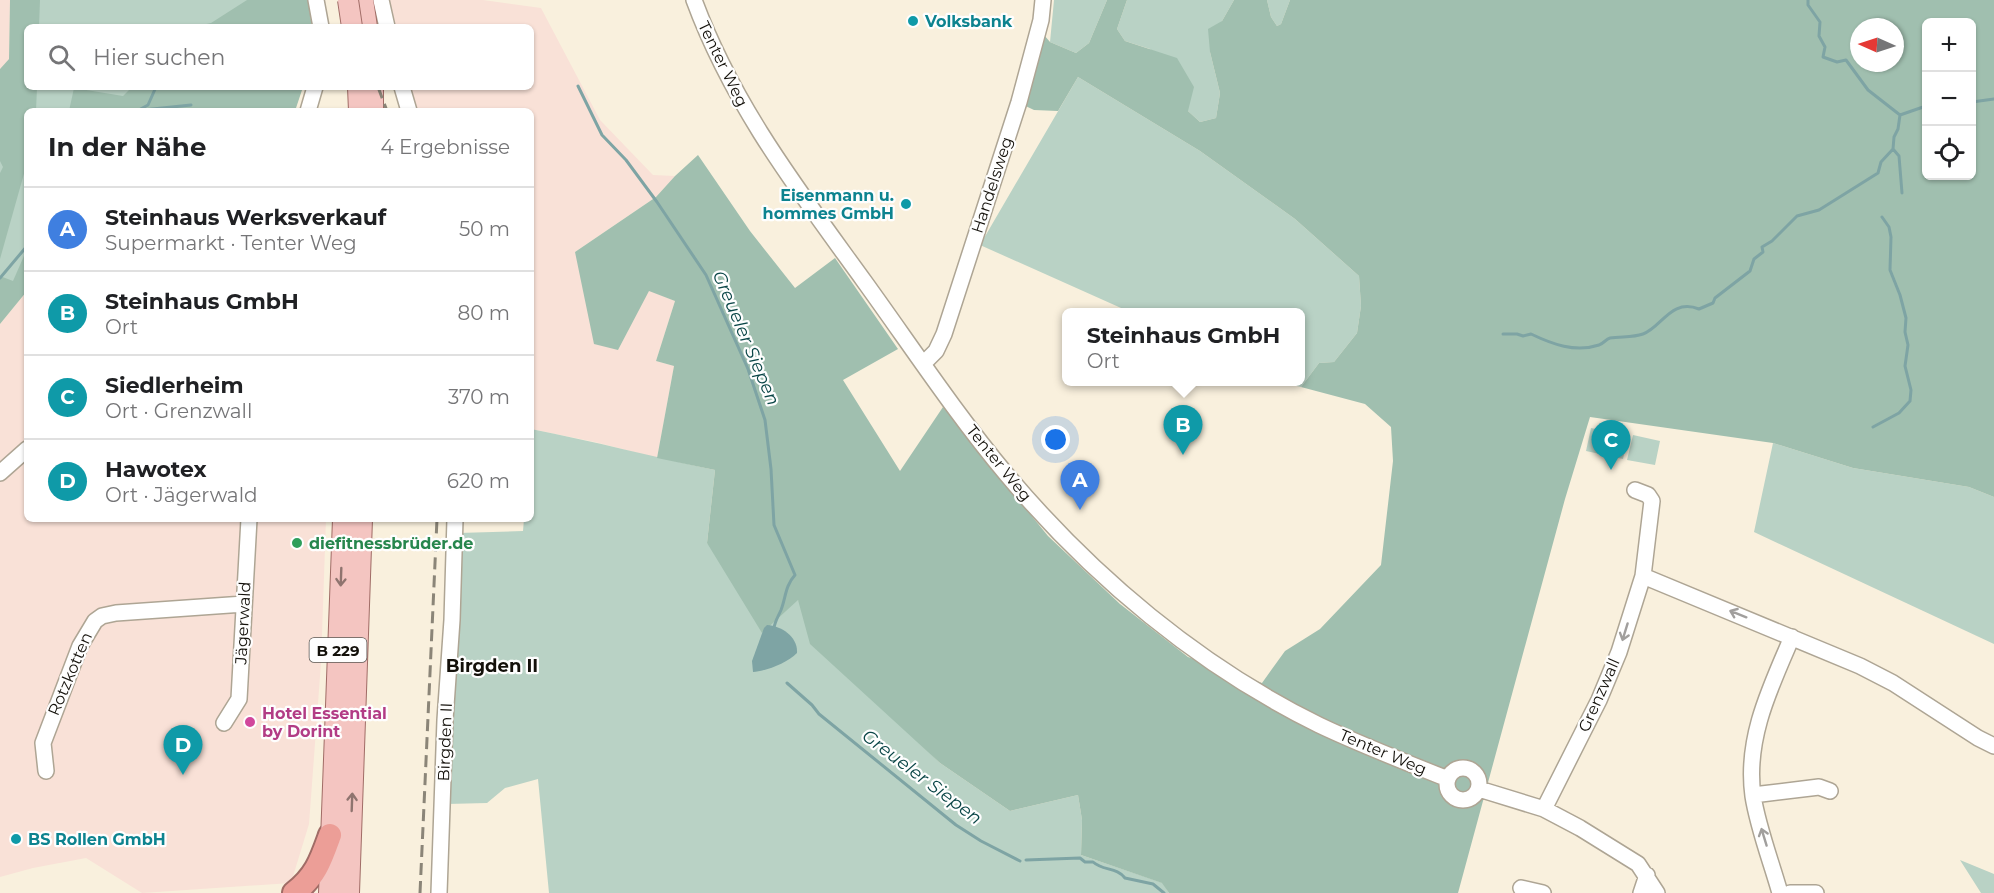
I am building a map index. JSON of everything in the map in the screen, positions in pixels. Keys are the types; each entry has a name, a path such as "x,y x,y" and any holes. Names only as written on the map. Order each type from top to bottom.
{"highway":[{"path":"294,893 313,876 330,835"}],"main road":[{"path":"348,0 352,24"},
{"path":"363,0 367,24"},
{"path":"358,90 359,108"},
{"path":"373,90 373,108"},
{"name":"B 229","path":"329,893 343,522"},
{"name":"B 229","path":"349,893 362,522"}],"street":[{"path":"316,0 320,24"},
{"path":"381,0 386,24"},
{"name":"Tenter Weg","path":"694,0 723,70 765,142 986,449 1073,548 1145,612 1205,657 1294,712 1346,737 1448,779 1455,770 1466,768 1478,778 1479,789 1544,809"},
{"name":"Handelsweg","path":"924,363 936,351 945,334 1019,102 1041,20 1043,0"},
{"path":"309,108 314,90"},
{"path":"403,90 408,108"},
{"path":"0,473 24,452"},
{"name":"Grenzwall","path":"1544,809 1609,679 1643,576 1652,501 1648,495 1635,490"},
{"name":"Jägerwald","path":"224,723 238,699 249,522"},
{"name":"Birgden II","path":"439,893 455,522"},
{"path":"1643,576 1860,666 1893,683 1994,746"},
{"name":"Rotzkotten","path":"46,771 43,743 80,646 95,621 102,616 116,613 244,604"},
{"path":"1780,893 1753,795 1752,761 1758,724 1792,637"},
{"path":"1753,795 1819,787 1830,791"},
{"path":"1544,809 1574,824 1638,864 1657,893"},
{"path":"1641,893 1647,876"},
{"path":"1521,888 1543,893"},
{"path":"1790,893 1816,893"}],"shaded area":[{"path":"0,0 10,0 9,59 0,69"},
{"path":"388,0 483,0 541,8 600,120 653,175 675,176 656,197 575,252 618,350 649,290 675,301 656,361 674,366 657,458 534,430 534,108 414,108 409,90 534,90 534,24 393,24"},
{"path":"24,295 24,522 326,522 321,663 309,824 291,883 142,893 86,858 0,877 0,324"}],"green space":[{"path":"10,0 40,0 39,24 24,24 24,90 37,90 36,108 24,108 24,174 0,259 0,173 3,167 0,161 0,69 9,59"},
{"path":"12,0 306,0 310,24 24,24 24,90 300,90 293,108 24,108 24,282 0,310 0,81 13,60"},
{"path":"247,0 308,0 312,24 206,24"},
{"path":"1054,0 1107,0 1089,43 1076,53 1050,42"},
{"path":"1107,0 1127,0 1117,29 1125,41 1177,58 1194,87 1188,111 1200,122 1216,118 1220,93 1210,52 1208,29 1222,21 1234,0 1267,0 1271,17 1277,26 1281,24 1290,0 1994,0 1994,497 1969,487 1853,468 1773,443 1590,417 1565,499 1458,893 1169,893 1162,883 1081,855 1082,820 1078,795 1010,811 940,763 810,644 798,600 762,633 707,543 715,470 657,458 674,366 656,361 675,301 649,291 618,350 594,344 575,252 656,197 698,155 750,231 795,288 835,258 898,349 843,380 900,471 943,407 1048,536 1120,604 1188,657 1262,683 1285,651 1320,629 1381,565 1393,461 1391,427 1365,404 1301,387 1305,386 1305,382 1319,363 1334,362 1357,333 1361,306 1359,276 1295,219 1200,151 1078,77 1058,111 1034,110 1011,99 1025,56 1038,28 1050,42 1076,53 1089,43"},
{"path":"1127,0 1234,0 1222,21 1210,52 1220,93 1216,118 1200,122 1188,111 1150,49 1125,41 1117,29"},
{"path":"1267,0 1290,0 1281,24 1277,26 1271,17"},
{"path":"1078,77 1200,151 1295,219 1359,276 1361,306 1357,333 1334,362 1319,363 1305,382 1305,308 1121,308 980,245"},
{"path":"74,90 123,96 129,90 302,90 296,108 70,108"},
{"path":"24,256 24,295 0,324 0,276 13,281"},
{"path":"1591,428 1628,436 1623,459 1586,451"},
{"path":"534,430 715,470 707,543 798,600 900,724 940,763 1010,811 1078,795 1082,820 1081,855 1163,883 1169,893 549,893 538,779 505,788 487,803 447,804 458,533 523,531 524,522 534,522"},
{"path":"1633,435 1660,441 1655,465 1627,460"},
{"path":"1773,443 1853,468 1969,487 1994,497 1994,644 1754,532"},
{"path":"1960,860 1994,874 1994,893 1981,893"}],"water":[{"path":"767,625 788,633 795,642 797,653 777,666 753,672 752,661"}],"waterway":[{"path":"1808,0 1808,5 1820,22 1819,36 1825,47 1823,57 1837,62 1846,60 1868,90 1900,115"},
{"name":"Greueler Siepen","path":"578,86 602,135 626,160 706,275 748,369 765,420 774,525 795,575 787,587 774,628"},
{"path":"142,108 148,105 155,90"},
{"path":"1976,101 1994,99"},
{"path":"162,108 191,105"},
{"path":"1503,334 1523,336 1531,334 1572,348 1590,347 1610,338 1643,334 1681,307 1699,309 1713,303 1715,298 1750,271 1754,259 1763,252 1762,247 1772,241 1797,216 1819,210 1878,173 1881,162 1893,149 1900,115 1922,107"},
{"path":"1893,149 1899,156 1902,193"},
{"path":"1873,427 1899,413 1910,401 1911,390 1905,366 1908,345 1905,332 1906,318 1890,270 1889,227 1882,217"},
{"path":"0,278 24,250"},
{"name":"Greueler Siepen","path":"787,683 819,714 956,825 1020,861"},
{"name":"Greueler Siepen","path":"1026,860 1080,858 1085,862 1093,862 1118,872 1125,878 1153,884 1164,893"}],"railway":[{"path":"343,0 353,24"},
{"path":"379,90 386,108"},
{"path":"420,893 437,522"}],"place":[{"name":"Volksbank","path":"913,21"},
{"name":"Eisenmann u. hommes GmbH","path":"906,204"},
{"name":"Steinhaus GmbH","path":"1183,455"},
{"name":"Siedlerheim","path":"1611,470"},
{"name":"Steinhaus Werksverkauf","path":"1080,510"},
{"name":"diefitnessbrüder.de","path":"297,543"},
{"name":"Hotel Essential by Dorint","path":"250,722"},
{"name":"Hawotex","path":"183,775"},
{"name":"BS Rollen GmbH","path":"16,839"}],"district":[{"name":"Birgden II","path":"492,666"}]}
